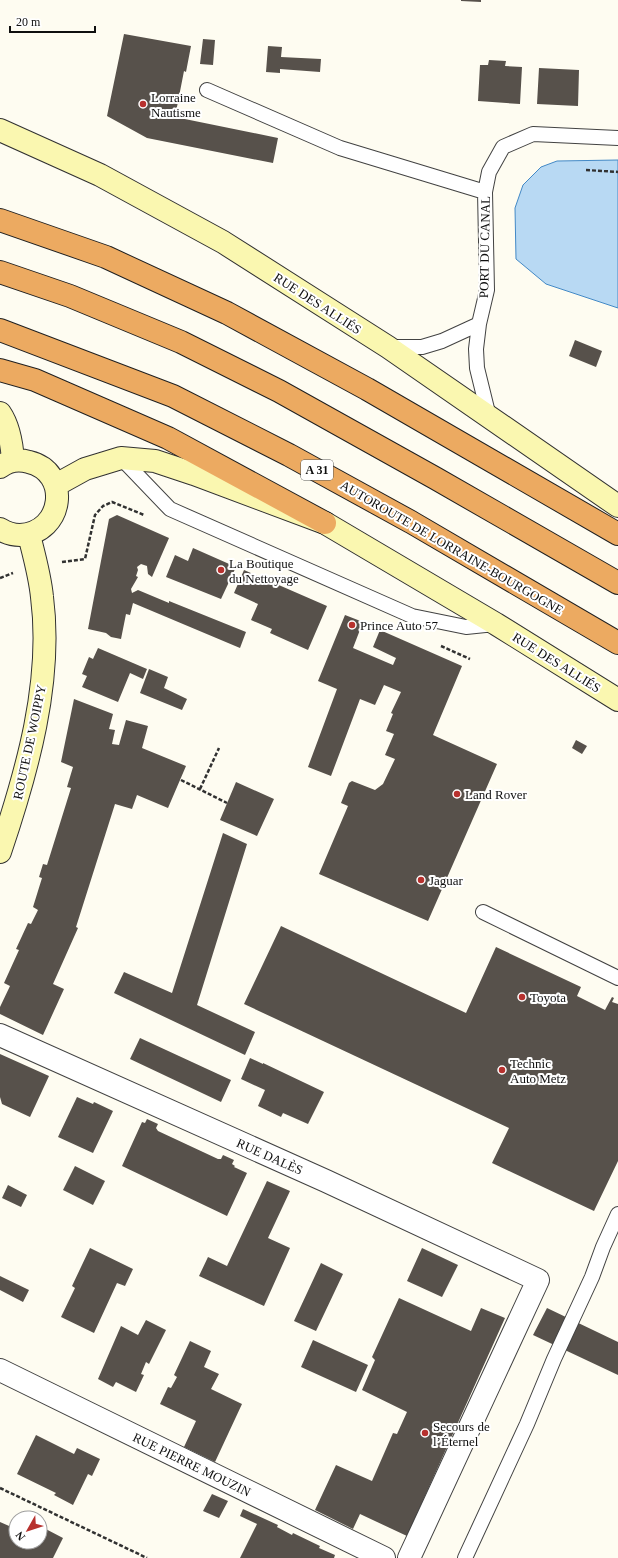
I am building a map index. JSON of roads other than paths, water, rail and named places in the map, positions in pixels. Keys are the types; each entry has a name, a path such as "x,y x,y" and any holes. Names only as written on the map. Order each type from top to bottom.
{"highway":[{"path":"0,220 106,257 227,313 367,389 618,534"},
{"path":"0,272 70,296 202,352 286,395 618,583"},
{"name":"AUTOROUTE DE LORRAINE-BOURGOGNE","path":"0,330 179,399 289,455 411,522 618,643"},
{"path":"0,370 35,380 168,438 325,523"}],"main road":[{"name":"RUE DES ALLIÉS","path":"0,130 100,175 223,242 388,347 618,506"},
{"path":"0,413 4,419 13,448 7,464"},
{"name":"RUE DES ALLIÉS","path":"56,485 85,469 122,458 155,461 325,523 496,624 618,700"},
{"path":"0,529 3,532 16,535 29,535 38,531 47,524 53,516 57,506 58,496 56,485 44,468 24,460 7,464"},
{"name":"ROUTE DE WOIPPY","path":"0,852 5,820 22,781 37,717 43,683 44,647 42,597 29,535"}],"street":[{"name":"RUE DALÈS","path":"0,1035 319,1178 538,1280 409,1558"},
{"name":"RUE PIERRE MOUZIN","path":"0,1370 384,1558"}],"lane":[{"path":"207,90 340,148 485,192"},
{"name":"PORT DU CANAL","path":"489,417 477,368 476,349 479,324 486,290 485,192 489,172 503,147 533,134 618,138"},
{"path":"388,347 422,347 442,341 479,324"},
{"path":"122,458 170,509 412,616 466,628 496,624"},
{"path":"483,912 618,978"},
{"path":"464,1558 527,1424 554,1359 592,1277 603,1247 618,1216"}],"water":[{"path":"618,160 618,308 546,284 516,259 515,208 523,185 541,167 557,161"}],"place":[{"name":"Lorraine Nautisme","path":"143,104"},
{"name":"La Boutique du Nettoyage","path":"221,570"},
{"name":"Prince Auto 57","path":"352,625"},
{"name":"Land Rover","path":"457,794"},
{"name":"Jaguar","path":"421,880"},
{"name":"Toyota","path":"522,997"},
{"name":"Technic Auto Metz","path":"502,1070"},
{"name":"Secours de l’Éternel","path":"425,1433"}]}
